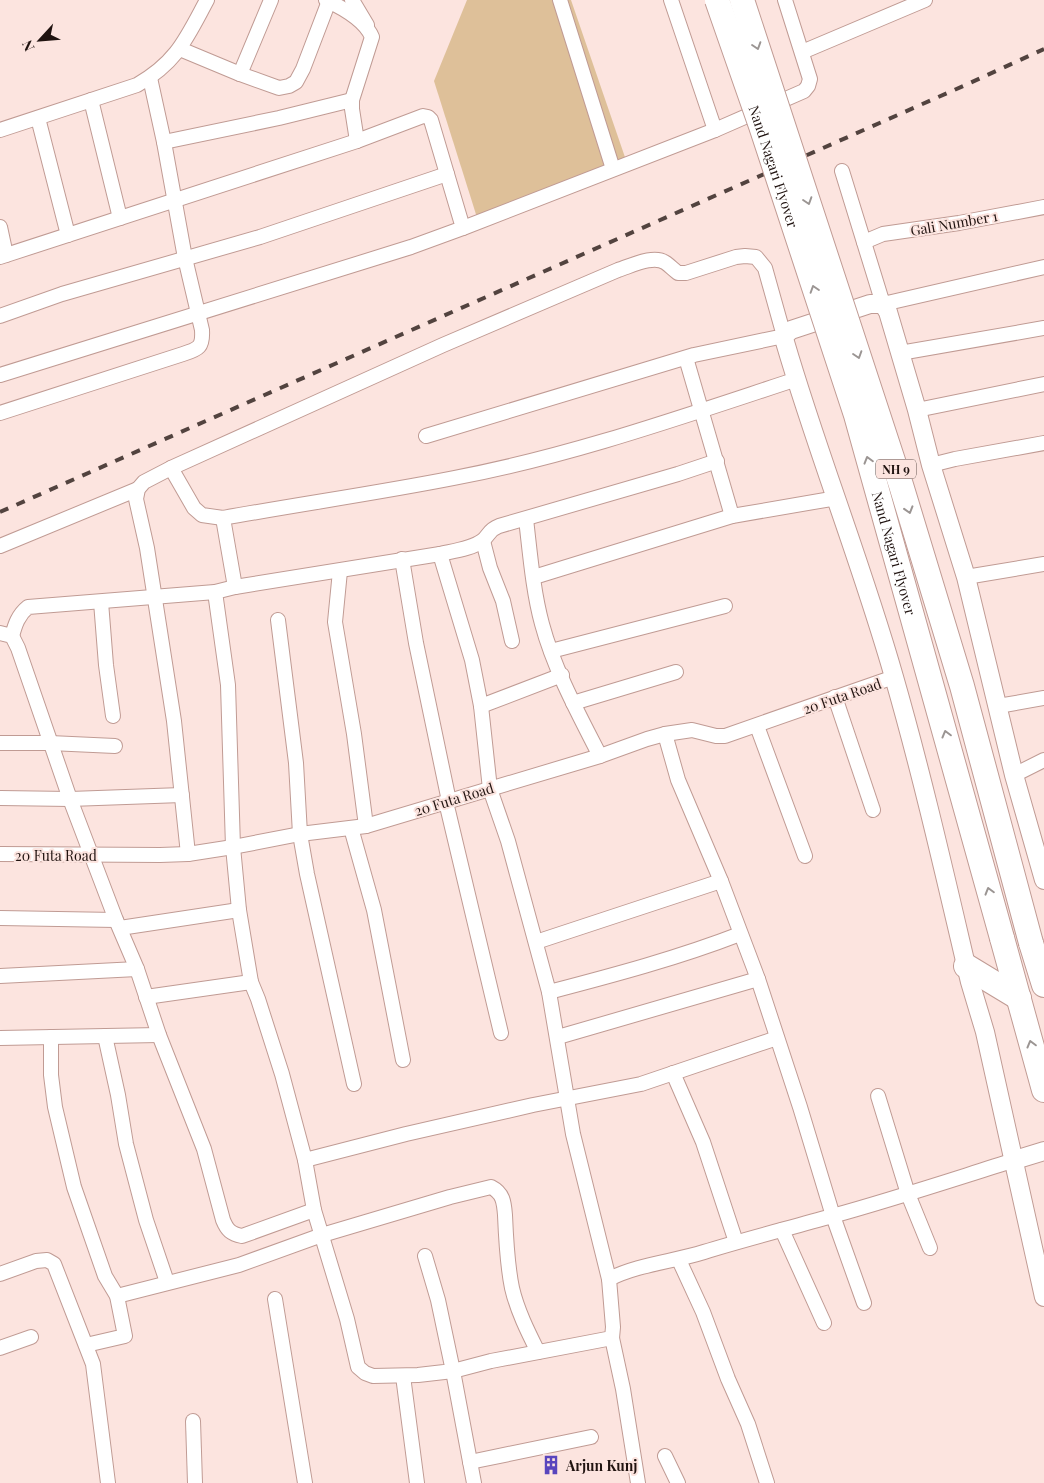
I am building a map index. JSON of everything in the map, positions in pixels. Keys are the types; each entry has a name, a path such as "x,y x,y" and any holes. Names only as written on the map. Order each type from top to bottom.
{"highway":[{"name":"Nand Nagari Flyover","path":"717,0 761,126 856,415 1019,998"},
{"name":"Nand Nagari Flyover","path":"742,0 901,485 962,686 1044,985"},
{"path":"966,966 1019,998"},
{"name":"NH 9","path":"1019,998 1044,1090"}],"street":[{"path":"0,130 137,85 150,78 172,60 207,0"},
{"path":"240,74 271,0"},
{"path":"352,0 365,19 372,37 352,100 357,141"},
{"path":"560,0 613,169"},
{"path":"671,0 715,130"},
{"path":"0,375 402,250 715,130 804,91 810,79 785,0"},
{"path":"802,52 925,0"},
{"path":"180,49 279,88 296,82 303,69 328,1 362,22 368,28"},
{"path":"0,413 195,350 201,346 203,340 150,78"},
{"path":"91,100 120,218"},
{"path":"164,142 279,118 352,100"},
{"path":"0,227 3,256 357,141 423,116 428,116 431,120 463,228"},
{"path":"38,118 68,235"},
{"path":"842,171 883,304 892,323 931,465 966,577 1014,775 1039,846 1044,880"},
{"path":"0,316 62,294 260,237 447,174"},
{"name":"Gali Number 1","path":"864,242 883,234 959,223 1044,206"},
{"path":"0,546 138,489 144,482 171,468 514,314 618,270 648,261 659,260 678,273 686,273 736,257 756,257 765,268 785,342 855,550 894,677 966,966 985,1032 1044,1297"},
{"path":"426,436 686,358 784,336 791,330 870,304 883,304 1044,267"},
{"path":"900,353 1044,328"},
{"path":"686,358 732,516"},
{"path":"171,468 194,508 202,516 223,518 455,478 542,457 701,410 797,379"},
{"path":"917,410 1044,384"},
{"path":"931,465 1044,442"},
{"path":"314,1210 242,1236 233,1234 227,1229 204,1149 159,1035 137,969 70,799 18,648 6,635 22,612 28,607 215,592 235,587 440,554 473,546 483,541 492,528 717,461"},
{"path":"138,489 136,499 147,548 174,721 188,854"},
{"path":"534,577 732,516 837,498"},
{"path":"223,518 235,587"},
{"path":"526,519 542,623 551,651 573,703 600,756"},
{"path":"483,541 490,568 503,600 512,641"},
{"path":"440,554 472,660 481,706 490,789 508,841 549,992 573,1134 609,1279 613,1327 612,1338 638,1483"},
{"path":"402,559 416,643 447,801 500,1033"},
{"path":"966,577 1044,564"},
{"path":"340,571 335,622 354,734 366,826"},
{"path":"215,592 228,685 233,848 239,910 251,982 258,998 282,1074 305,1160 314,1210 347,1319 358,1367 365,1373 373,1376 403,1376 453,1371 490,1361 612,1338"},
{"path":"101,602 106,665 113,716"},
{"path":"551,651 724,606"},
{"path":"278,620 296,763 300,834 307,874 354,1084"},
{"path":"573,703 676,672"},
{"path":"481,706 562,675"},
{"name":"20 Futa Road","path":"0,854 92,856 188,854 233,848 300,834 366,826 600,756 665,734 692,730 724,736 894,677"},
{"path":"835,697 874,810"},
{"path":"998,706 1044,698"},
{"path":"757,726 806,856"},
{"path":"665,734 678,780 721,881 758,979 833,1216 864,1303"},
{"path":"0,743 115,746"},
{"path":"1014,775 1044,760"},
{"path":"0,798 70,799 182,795"},
{"path":"352,828 374,910 403,1060"},
{"path":"536,942 721,881"},
{"path":"0,918 118,924 239,910"},
{"path":"549,992 646,967 702,949 740,934"},
{"path":"0,976 137,969"},
{"path":"558,1037 758,979"},
{"path":"146,997 251,982"},
{"path":"0,1038 159,1035"},
{"path":"105,1036 126,1144 146,1220 167,1282"},
{"path":"51,1037 51,1075 55,1107 74,1188 105,1276 117,1296 125,1336 86,1345"},
{"path":"305,1160 406,1134 567,1098 641,1084 777,1038"},
{"path":"673,1073 703,1142 736,1242"},
{"path":"878,1096 908,1194 930,1248"},
{"path":"609,1279 644,1266 679,1260 736,1242 908,1194 1044,1151"},
{"path":"117,1296 239,1265 322,1235 491,1187 499,1191 504,1203 512,1288 538,1352"},
{"path":"782,1230 824,1323"},
{"path":"424,1256 438,1300 474,1483"},
{"path":"0,1274 36,1261 47,1260 54,1264 93,1364 108,1483"},
{"path":"679,1260 703,1312 728,1379 748,1424 767,1483"},
{"path":"274,1299 305,1483"},
{"path":"0,1348 31,1337"},
{"path":"403,1376 418,1483"},
{"path":"193,1421 195,1483"},
{"path":"470,1462 591,1437"},
{"path":"665,1456 678,1483"}],"shaded area":[{"path":"467,0 571,0 628,166 480,227 434,81"}],"railway":[{"path":"0,512 1044,49"}],"place":[{"name":"Arjun Kunj","path":"551,1465"}]}
